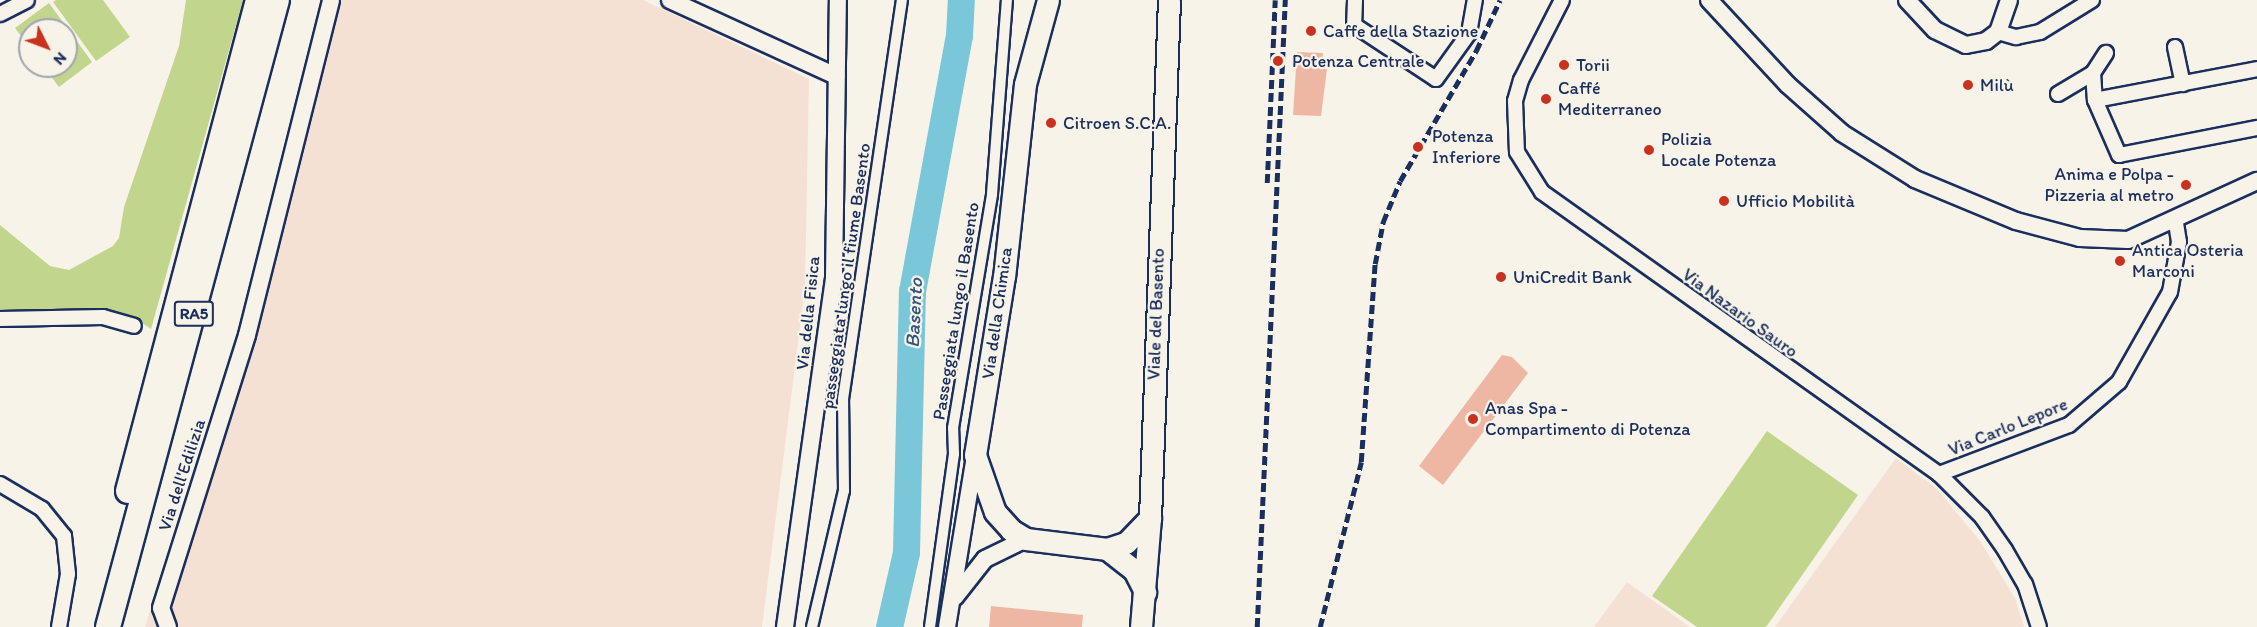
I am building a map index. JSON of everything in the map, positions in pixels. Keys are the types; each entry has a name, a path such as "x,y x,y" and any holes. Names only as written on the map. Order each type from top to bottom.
{"highway":[{"name":"RA5","path":"92,627 258,0"},
{"name":"RA5","path":"108,627 277,0"}],"main road":[{"name":"Via della Chimica","path":"975,455 1004,276 1025,84 1047,0"},
{"name":"Viale del Basento","path":"1141,627 1150,518 1169,0"},
{"path":"975,455 995,512 1026,539 1107,549 1126,543 1150,518"},
{"path":"1107,549 1134,570 1145,592"}],"street":[{"path":"0,14 27,0"},
{"name":"Via dell'Edilizia","path":"168,627 161,608 247,335 332,0"},
{"path":"670,0 836,76"},
{"name":"Via della Fisica","path":"785,627 834,278 838,0"},
{"name":"passeggiata lungo il fiume Basento","path":"812,627 844,491 843,399 902,0"},
{"name":"Passeggiata lungo il Basento","path":"930,627 954,454 953,428 992,194 1007,0"},
{"path":"1355,0 1354,25 1436,79 1469,33 1475,0"},
{"name":"Via Nazario Sauro","path":"1562,0 1521,80 1515,101 1517,152 1542,192 1939,474 2006,550 2025,584 2039,627"},
{"path":"1709,0 1824,118 1881,159 1945,193 2050,232 2096,240 2127,240 2176,222 2257,181"},
{"path":"1908,0 1935,30 1957,43 1976,45 1998,32 2009,0"},
{"path":"1998,32 2016,36 2040,32 2092,0"},
{"path":"2175,47 2183,84"},
{"path":"2058,94 2093,73 2106,53"},
{"path":"2095,100 2257,69"},
{"path":"2093,73 2095,100 2119,155 2257,128"},
{"name":"Via Carlo Lepore","path":"1939,474 2069,425 2119,382 2170,292 2179,242 2176,222"},
{"path":"0,319 104,317 134,326"},
{"name":"Via della Chimica","path":"947,627 975,455"},
{"path":"0,484 42,508 64,536 68,574 59,627"},
{"path":"951,602 985,559 1026,539"}],"shaded area":[{"path":"342,0 643,0 809,79 805,287 762,627 145,627"},
{"path":"1896,458 1937,489 1980,541 2015,598 2024,627 1775,627"},
{"path":"1627,582 1690,627 1594,627"}],"green space":[{"path":"56,0 103,0 130,37 96,61 78,36 78,18 65,18 53,2"},
{"path":"186,0 243,0 151,329 133,317 102,310 0,311 0,225 50,266 69,270 113,246 119,238 124,207 179,46"},
{"path":"49,3 60,18 29,18"},
{"path":"78,43 92,62 78,73"},
{"path":"52,78 71,78 59,87"},
{"path":"1767,431 1858,495 1766,627 1697,627 1652,596"}],"building":[{"name":"Potenza Centrale","path":"1297,52 1323,53 1322,69 1327,69 1321,116 1293,115"},
{"name":"Anas Spa - Compartimento di Potenza","path":"1502,355 1512,357 1528,373 1443,485 1419,466"},
{"path":"991,606 1083,615 1082,627 989,627"}],"waterway":[{"name":"Basento","path":"889,627 906,552 912,291 959,35 961,0"}],"railway":[{"path":"1267,183 1275,0"},
{"path":"1257,627 1285,0"},
{"path":"1320,627 1361,462 1375,264 1383,222 1400,181 1476,51 1500,0"}],"place":[{"name":"Caffe della Stazione","path":"1311,31"},
{"name":"Potenza Centrale","path":"1278,61"},
{"name":"Torii","path":"1564,65"},
{"name":"Milù","path":"1968,85"},
{"name":"Caffé Mediterraneo","path":"1546,99"},
{"name":"Citroen S.C.A.","path":"1051,123"},
{"name":"Potenza Inferiore","path":"1418,147"},
{"name":"Polizia Locale Potenza","path":"1649,150"},
{"name":"Anima e Polpa - Pizzeria al metro","path":"2186,185"},
{"name":"Ufficio Mobilità","path":"1724,201"},
{"name":"Antica Osteria Marconi","path":"2120,261"},
{"name":"UniCredit Bank","path":"1501,277"},
{"name":"Anas Spa - Compartimento di Potenza","path":"1473,419"}]}
